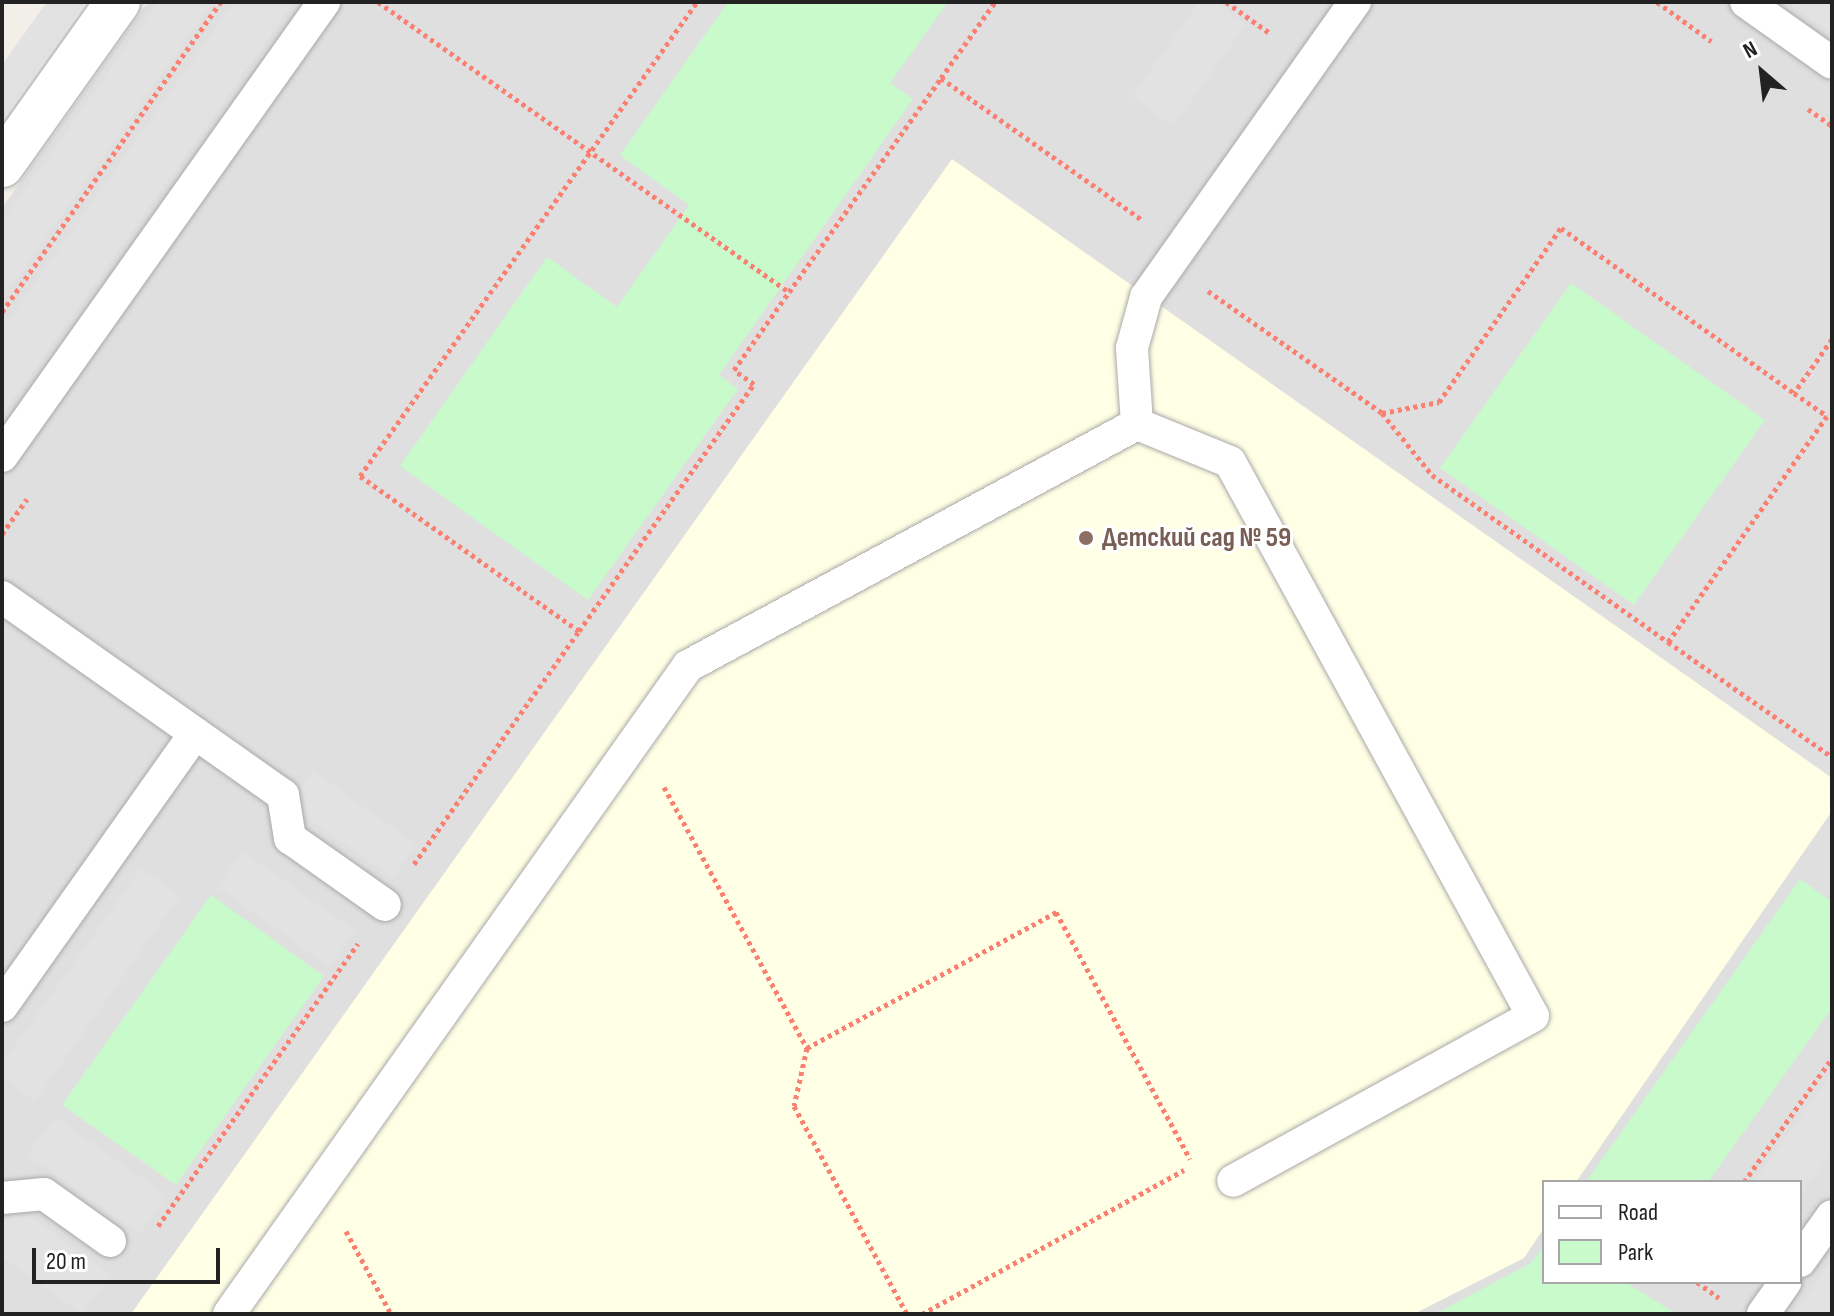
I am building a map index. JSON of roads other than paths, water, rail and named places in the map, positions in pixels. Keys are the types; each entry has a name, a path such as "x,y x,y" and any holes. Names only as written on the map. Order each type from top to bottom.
{"street":[{"path":"2,165 118,2"}],"lane":[{"path":"2,456 324,2"},
{"path":"1137,424 1132,348 1146,297 1355,2"},
{"path":"1746,2 1832,63"},
{"path":"229,1314 688,666 1137,424"},
{"path":"1137,424 1230,462 1533,1016 1233,1181"},
{"path":"2,597 283,795 290,838 385,905"},
{"path":"2,1006 195,733"},
{"path":"2,1198 44,1194 110,1241"},
{"path":"1802,1258 1832,1216"},
{"path":"1763,1314 1784,1284"}],"place":[{"name":"Детский сад № 59","path":"1086,538"}]}
